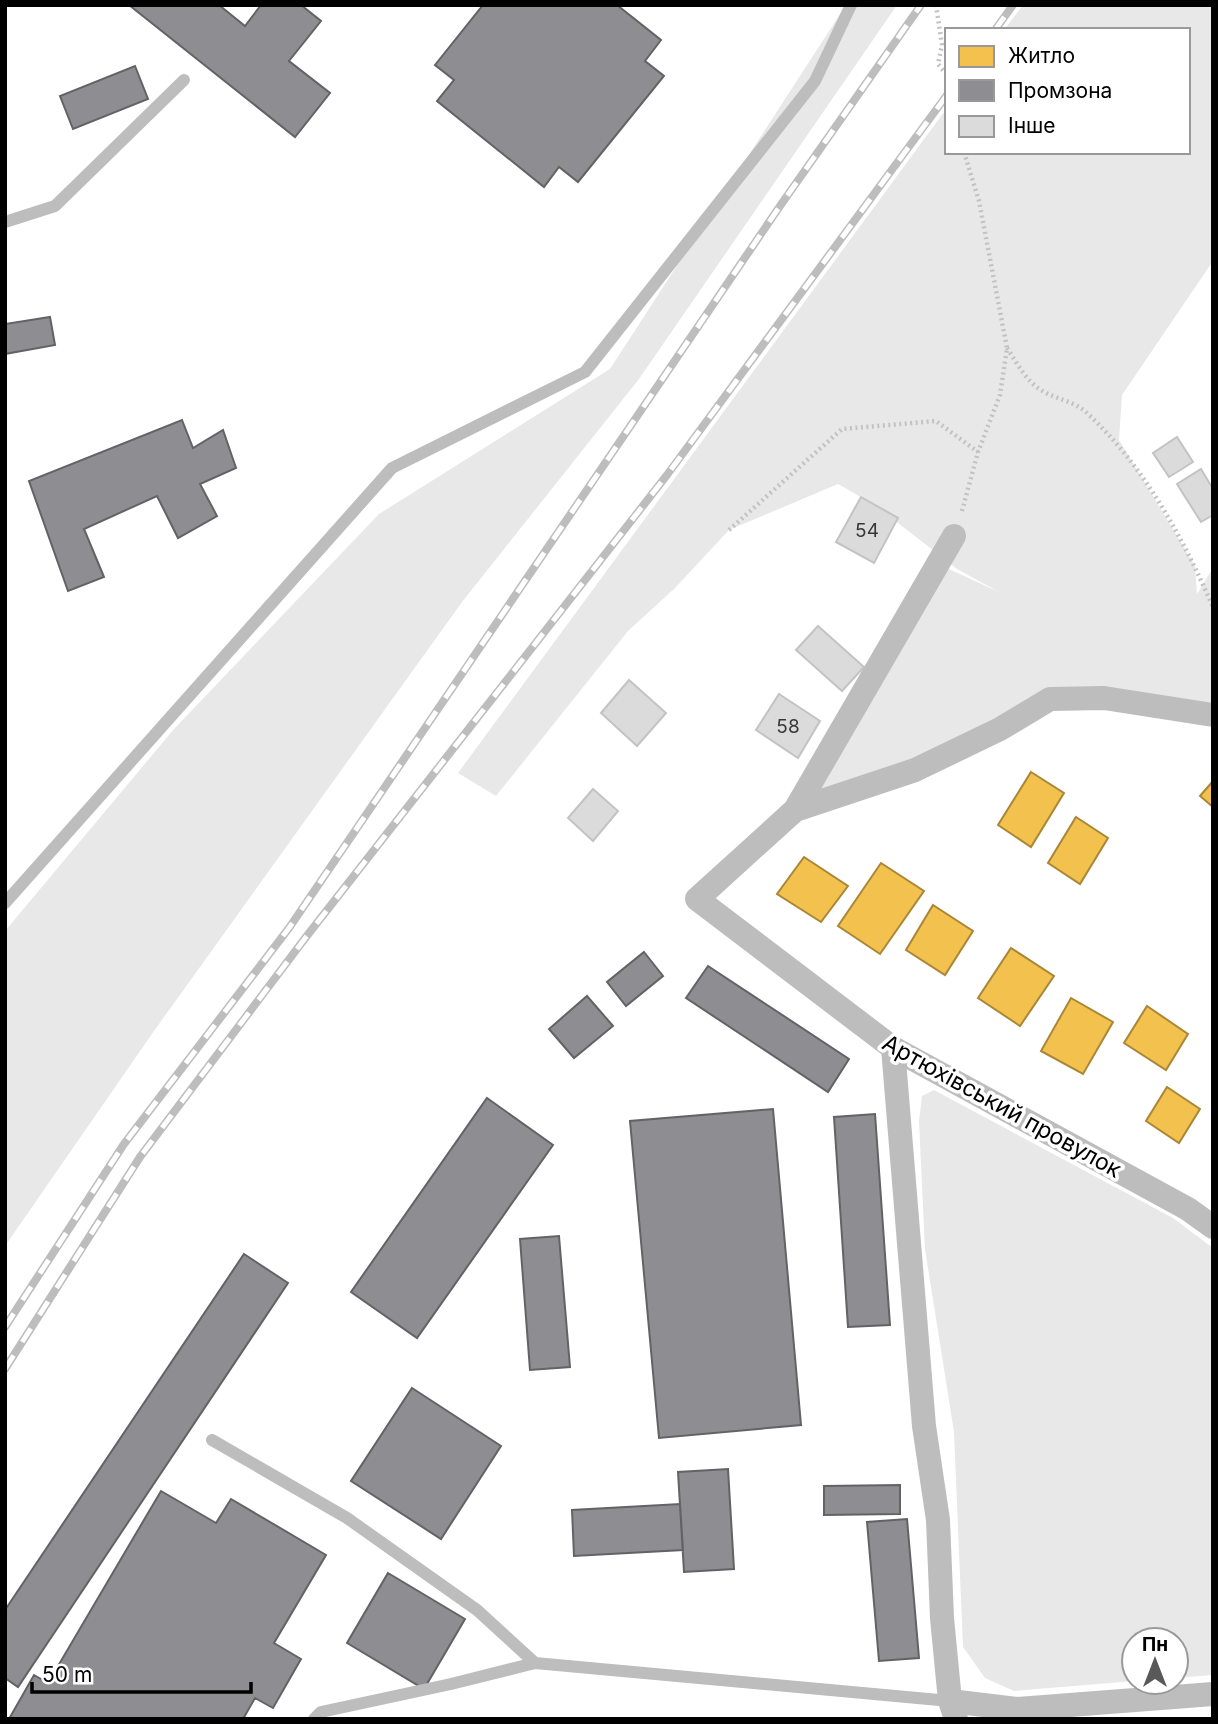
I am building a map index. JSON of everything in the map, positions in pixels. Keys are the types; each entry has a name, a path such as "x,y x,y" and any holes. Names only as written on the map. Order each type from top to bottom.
{"street":[{"path":"795,810 954,536"},
{"path":"795,810 915,770 1000,729 1050,699 1104,698 1213,715"},
{"name":"Артюхівський провулок","path":"795,810 697,899 893,1048 1188,1209 1213,1227"},
{"path":"893,1048 924,1426 938,1520 942,1618 953,1710 1018,1709 1213,1694"}],"lane":[{"path":"5,903 392,468 585,372 815,82 851,5"},
{"path":"5,222 55,206 184,80"},
{"path":"212,1440 347,1518 477,1610 535,1663"},
{"path":"314,1719 321,1712 451,1685 535,1663 953,1710"}],"path":[{"path":"936,5 942,45 938,64 945,73"},
{"path":"954,536 978,452 1000,395 1007,348 979,201 965,154"},
{"path":"1007,348 1026,376 1041,390 1086,411 1105,431 1163,506 1213,607"},
{"path":"729,530 842,429 936,421 978,452"}],"shaded area":[{"path":"846,5 897,5 639,379 462,602 154,1031 5,1246 5,931 174,729 379,514 610,369"},
{"path":"1023,5 1213,5 1213,261 1122,395 1119,440 1195,566 1197,594 1213,568 1213,713 1098,690 795,810 938,564 999,592 957,569 875,505 838,484 729,530 675,588 628,631 496,796 458,773 945,111 945,154 1190,154 1190,28 1006,28"},
{"path":"934,1090 1173,1218 1213,1248 1213,1675 1190,1677 1190,1626 1120,1626 1120,1682 1014,1691 985,1678 963,1647 954,1432 925,1249 919,1121 922,1096"}],"building: Житло":[{"path":"1031,772 1064,793 1031,847 998,825"},
{"path":"1213,781 1213,807 1200,796"},
{"path":"1076,817 1108,838 1080,884 1048,863"},
{"path":"804,857 848,886 821,922 777,894"},
{"path":"881,863 924,891 880,954 838,926"},
{"path":"933,905 973,931 945,975 906,950"},
{"path":"1011,948 1054,976 1020,1026 978,998"},
{"path":"1071,998 1113,1022 1083,1074 1041,1051"},
{"path":"1147,1006 1188,1034 1166,1070 1124,1043"},
{"path":"1167,1087 1200,1109 1179,1143 1146,1121"}],"building: Промзона":[{"path":"129,5 219,5 245,26 261,5 301,5 321,21 289,61 330,93 295,137"},
{"path":"483,5 617,5 661,40 645,61 664,76 578,182 559,167 544,187 437,101 454,80 435,65"},
{"path":"135,66 148,99 73,129 60,96"},
{"path":"50,317 55,345 5,354 5,324"},
{"path":"182,420 193,448 223,430 236,468 200,484 217,516 178,538 157,496 84,529 104,577 68,591 29,481"},
{"path":"644,952 663,976 626,1006 607,982"},
{"path":"708,966 849,1059 828,1092 686,998"},
{"path":"587,996 613,1026 574,1058 549,1029"},
{"path":"487,1098 553,1145 417,1338 351,1292"},
{"path":"773,1109 801,1425 659,1438 630,1121"},
{"path":"875,1114 890,1325 848,1327 834,1117"},
{"path":"559,1236 570,1367 530,1370 520,1239"},
{"path":"244,1254 288,1283 18,1687 5,1678 5,1610"},
{"path":"412,1388 501,1446 441,1539 351,1481"},
{"path":"728,1469 734,1569 684,1572 678,1472"},
{"path":"900,1485 900,1514 824,1515 824,1486"},
{"path":"161,1491 216,1523 231,1499 326,1555 274,1643 301,1659 273,1708 255,1698 243,1719 9,1719 34,1675 48,1683"},
{"path":"680,1504 683,1550 574,1556 572,1510"},
{"path":"907,1519 919,1658 879,1661 867,1522"},
{"path":"388,1573 465,1619 424,1689 347,1643"}],"building: Інше":[{"path":"1177,437 1193,462 1169,477 1153,453"},
{"path":"1201,469 1213,489 1213,515 1201,522 1177,484"},
{"path":"861,497 898,518 874,563 836,542"},
{"path":"818,626 864,667 842,691 796,650"},
{"path":"629,680 666,713 637,746 601,713"},
{"path":"779,694 820,721 798,758 756,730"},
{"path":"593,789 618,811 593,841 568,818"}],"railway":[{"path":"5,1327 124,1144 289,928 780,206 921,5"},
{"path":"996,28 1013,5"},
{"path":"5,1369 140,1157 306,937 667,475 945,98"}]}
